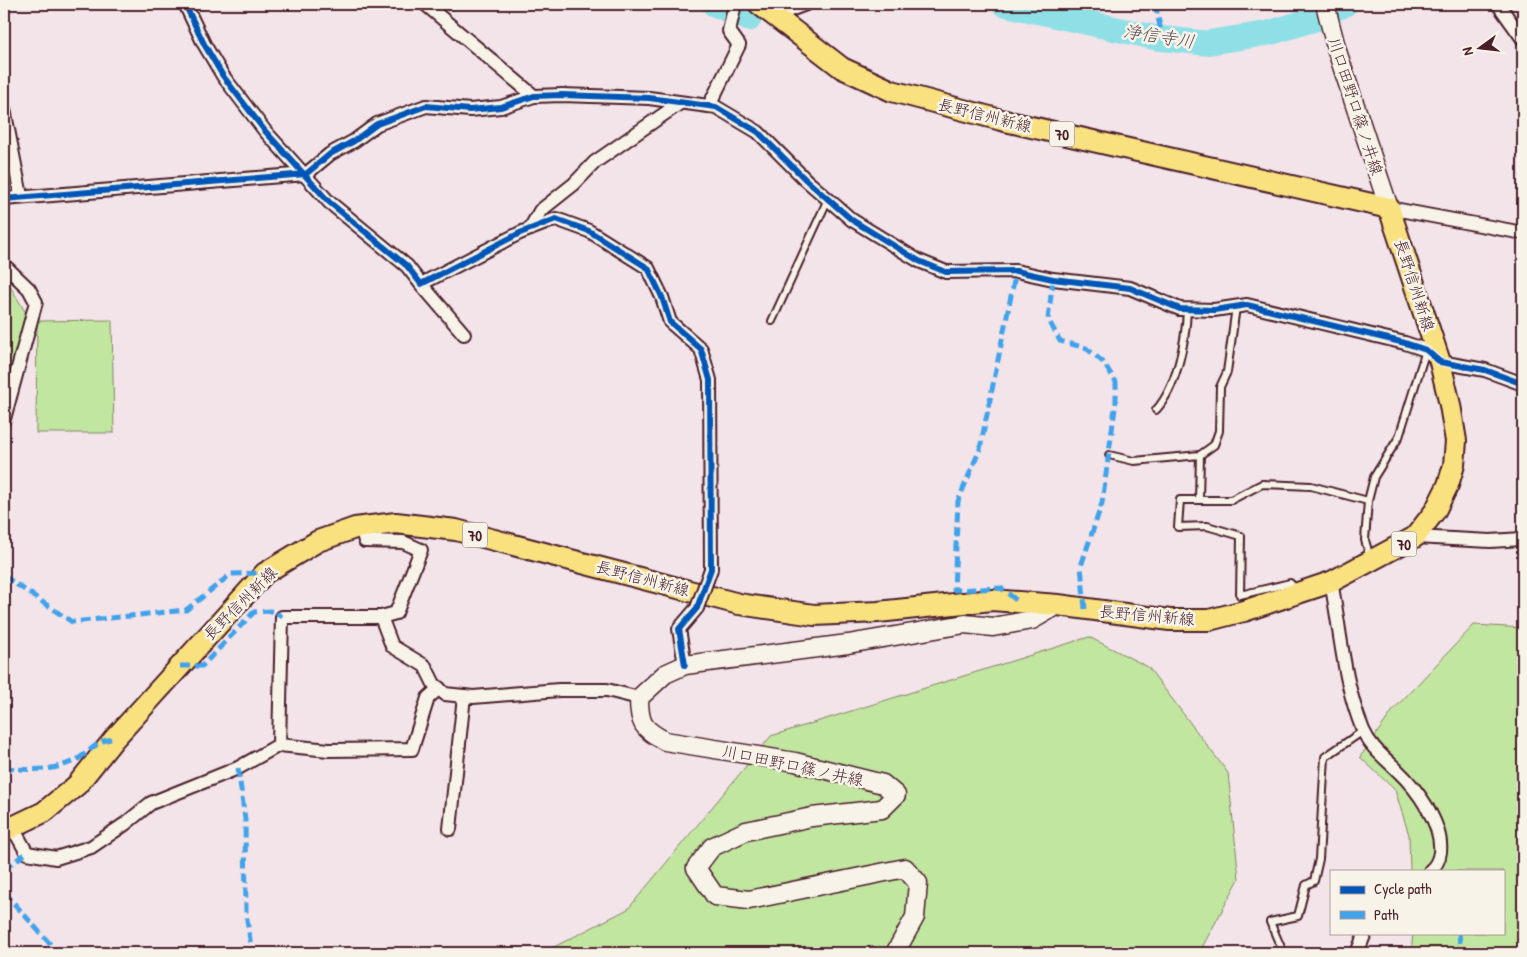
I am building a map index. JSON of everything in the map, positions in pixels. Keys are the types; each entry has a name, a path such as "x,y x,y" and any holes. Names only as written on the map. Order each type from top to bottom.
{"main road":[{"name":"川口田野口篠ノ井線","path":"1326,4 1337,51 1389,208"},
{"name":"長野信州新線","path":"8,829 44,812 77,785 114,739 266,573 318,541 361,528 396,523 456,530 739,604 790,613 842,615 992,600 1058,605 1170,620 1209,620 1299,593 1331,582 1416,537 1435,511 1448,485 1454,466 1456,441 1450,405 1433,356 1389,208 1005,121 892,91 842,68 766,10"},
{"path":"640,698 665,674 685,665 848,644 965,624 993,627 1032,620 1058,605"},
{"name":"川口田野口篠ノ井線","path":"640,698 640,712 646,730 665,741 795,762 883,784 896,795 882,809 812,817 746,831 712,847 696,868 715,896 749,900 905,868 918,883 915,917 895,953"}],"street":[{"path":"185,4 204,44 223,76 265,131 306,174 329,202 407,266 464,334"},
{"path":"425,4 534,96"},
{"path":"708,106 738,45 730,32 735,4"},
{"path":"766,10 806,4"},
{"path":"1498,4 1523,39"},
{"path":"4,199 21,196 306,174 330,154 354,141 377,124 404,112 426,106 470,110 501,107 534,96 596,95 708,106 716,107 758,132 828,199 860,225 918,261 946,272 1016,271 1053,279 1130,288 1180,309 1214,310 1247,306 1315,323 1366,332 1433,356 1485,370 1523,384"},
{"path":"530,229 540,211 574,184 595,162 680,103"},
{"path":"4,109 21,196"},
{"path":"1389,208 1523,233"},
{"path":"421,284 530,229 556,219 589,231 635,258 648,268 662,297 670,322 701,349 710,380 711,569 697,608 680,629 685,665"},
{"path":"4,265 29,289 36,302 4,419"},
{"path":"279,745 282,617 381,617 396,613 421,550 403,542 365,540 361,528"},
{"path":"1416,537 1490,542 1523,540"},
{"path":"1331,582 1339,621 1344,672 1363,731 1373,748 1400,772 1432,816 1441,845 1439,858 1435,867 1431,870"},
{"path":"381,617 392,646 425,666 445,694 473,698 560,690 607,690 640,698"},
{"path":"8,829 27,853 56,858 91,847 125,824 150,803 238,768 279,745 329,750 412,749 428,698 439,688"},
{"path":"450,829 464,696"},
{"path":"1357,953 1365,934"}],"lane":[{"path":"772,321 828,199"},
{"path":"1110,455 1134,461 1200,455 1214,445 1219,431 1220,387 1227,372 1236,307"},
{"path":"1156,410 1164,401 1178,363 1186,336 1187,309"},
{"path":"1371,561 1365,540 1368,501 1374,477 1395,448 1433,356"},
{"path":"1199,500 1200,455"},
{"path":"1299,593 1290,583 1240,595 1241,536 1207,526 1178,527 1180,500 1231,500 1262,484 1311,486 1368,501"},
{"path":"1286,953 1270,922 1298,916 1306,885 1314,880 1319,858 1325,757 1363,731"}],"green space":[{"path":"4,276 27,315 4,397"},
{"path":"112,320 114,433 36,433 37,321"},
{"path":"1474,625 1523,628 1523,953 1411,953 1413,934 1504,934 1504,870 1410,870 1409,835 1395,790 1360,757 1394,709"},
{"path":"1089,637 1148,667 1228,773 1239,879 1199,953 522,953 548,950 628,909 771,736"}],"waterway":[{"name":"浄信寺川","path":"714,4 749,19"},
{"name":"浄信寺川","path":"1004,4 1157,38 1205,43 1269,33 1315,19"},
{"name":"浄信寺川","path":"1339,7 1345,4"}],"marked path":[{"path":"1155,4 1162,35"},
{"path":"1016,271 980,449 958,501 954,590 1001,588 1016,600"},
{"path":"1053,279 1048,319 1060,341 1086,348 1103,362 1116,382 1116,401 1102,503 1081,566 1085,609"},
{"path":"4,576 72,622 186,610 231,574 265,573"},
{"path":"180,666 202,666 254,612 273,611 282,617"},
{"path":"4,768 31,770 65,765 79,758 97,744 114,739"},
{"path":"238,768 245,819 246,913 252,953"},
{"path":"4,868 27,853"},
{"path":"4,892 58,953"},
{"path":"1459,934 1461,953"}],"cycle path":[{"path":"185,4 204,44 223,76 265,131 329,202 407,266 421,284 520,233 556,219 589,231 648,268 662,297 670,322 701,349 710,380 711,569 697,608 679,629 685,665"},
{"path":"4,199 306,174 330,154 354,141 377,124 426,106 470,110 501,107 534,96 649,98 716,107 758,132 806,180 852,220 919,261 946,272 1016,271 1053,279 1130,288 1180,309 1214,310 1247,305 1405,343 1426,350 1440,362 1485,370 1523,384"}]}
